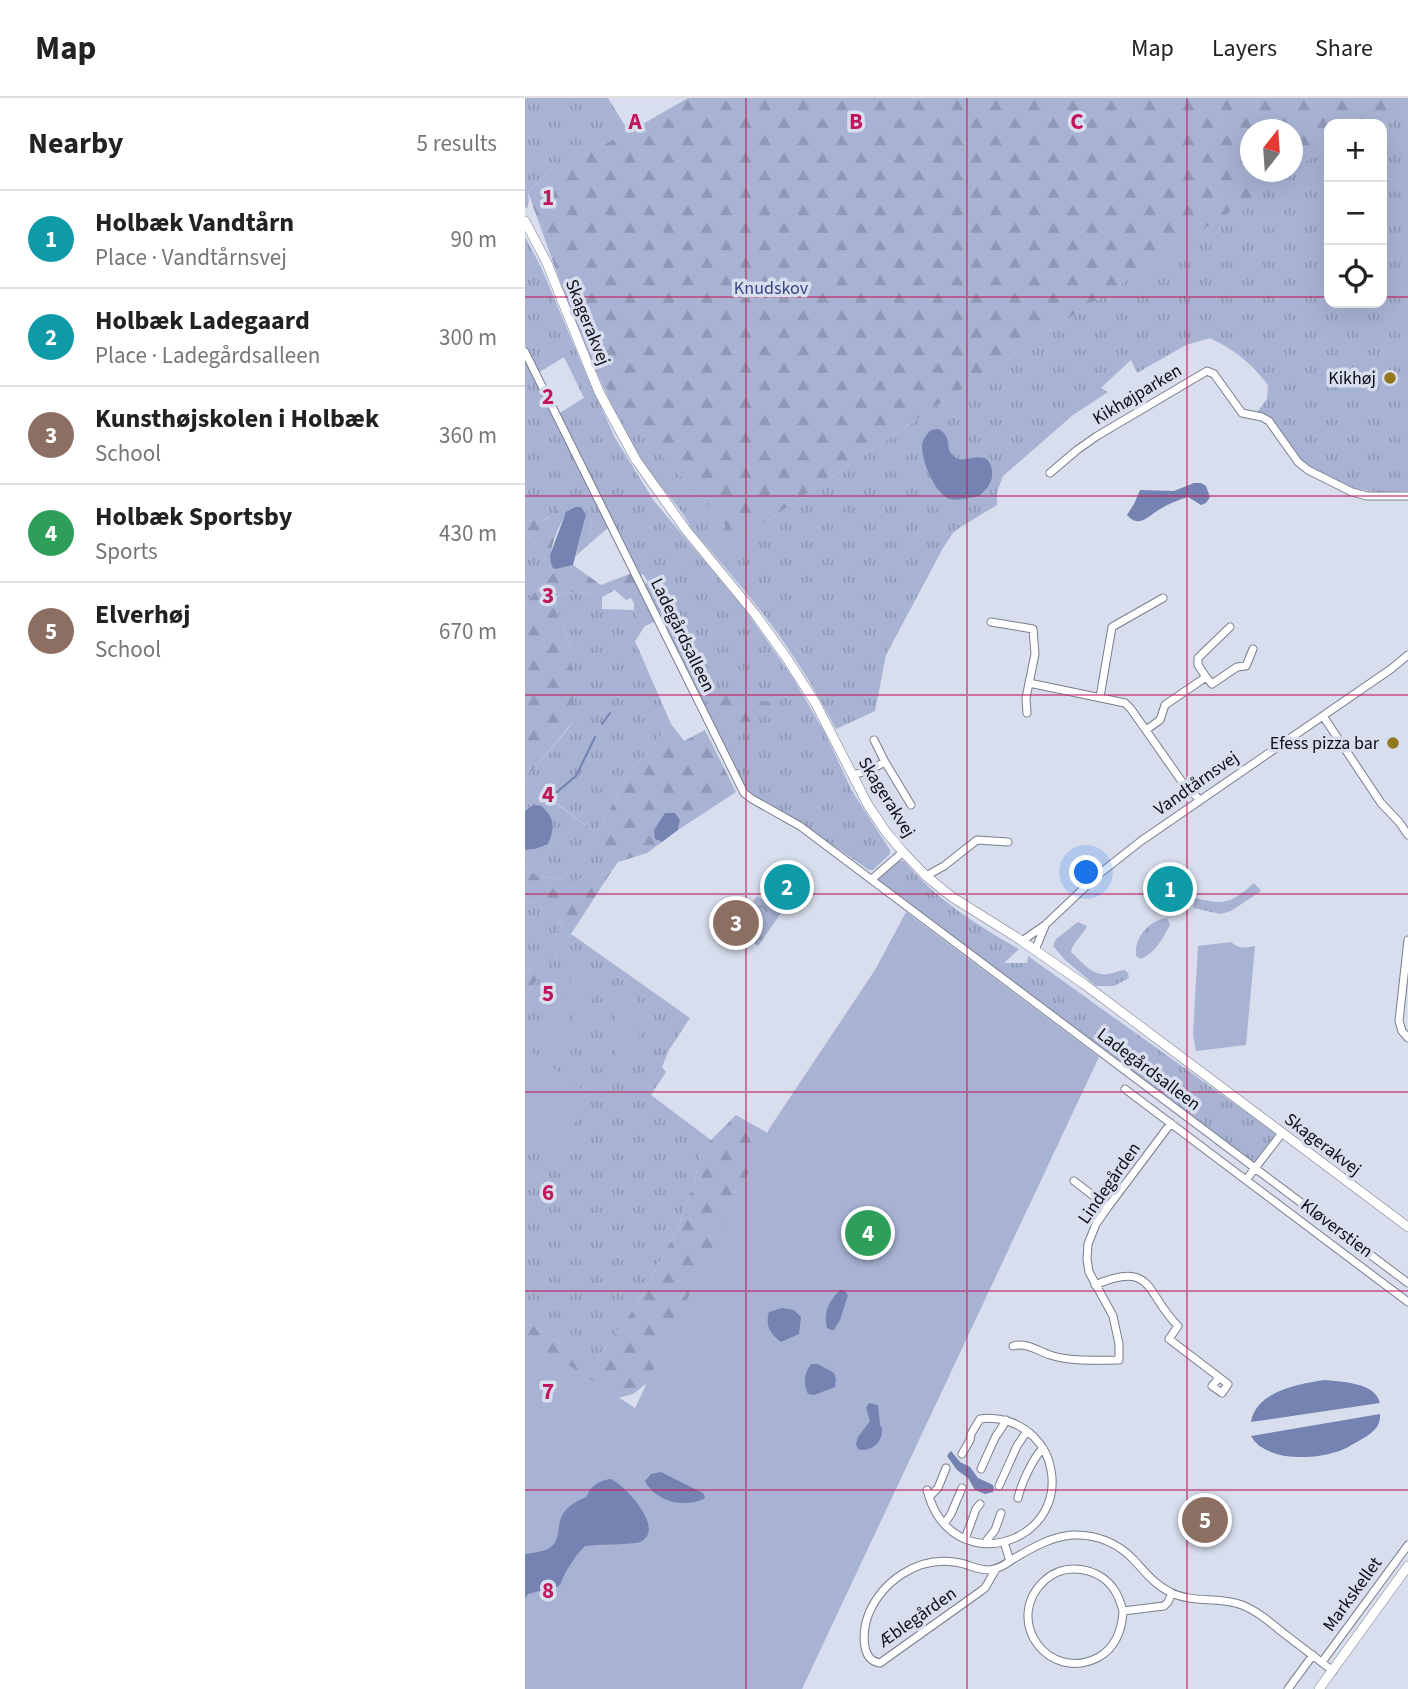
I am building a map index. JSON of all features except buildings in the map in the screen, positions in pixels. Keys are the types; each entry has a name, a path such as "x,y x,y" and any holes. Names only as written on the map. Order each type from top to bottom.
{"street":[{"name":"Skagerakvej","path":"525,221 547,263 599,392 636,460 686,530 755,614 786,657 816,705 879,821 903,852 926,876 959,902 1084,984 1408,1227"},
{"name":"Ladegårdsalleen","path":"525,352 744,793 800,826 872,879 1408,1283"},
{"name":"Kikhøjparken","path":"1049,473 1097,436 1207,371 1215,374 1242,413 1269,421 1302,466 1352,492 1367,496 1408,496"},
{"path":"1100,697 1112,626 1163,598"},
{"path":"991,622 1033,629 1035,654 1026,698 1027,713"},
{"path":"1230,627 1198,658 1198,665 1212,684 1237,667 1246,666 1253,649"},
{"name":"Vandtårnsvej","path":"1022,941 1045,925 1105,869 1196,802 1391,669 1408,654"},
{"path":"1146,730 1160,720 1165,705 1206,677"},
{"path":"1029,683 1125,703 1132,709 1196,802"},
{"path":"1323,716 1381,803 1408,835"},
{"path":"874,740 911,805"},
{"path":"855,779 885,762"},
{"path":"926,876 944,866 977,840 1008,842"},
{"path":"872,879 903,852"},
{"path":"935,883 944,866"},
{"name":"Vandtårnsvej","path":"1035,950 1045,925"},
{"path":"1408,940 1399,1021 1408,1038"},
{"name":"Kløverstien","path":"1125,1089 1408,1302"},
{"name":"Lindegården","path":"1013,1346 1019,1344 1070,1359 1119,1360 1119,1344 1113,1316 1091,1278 1087,1259 1088,1244 1096,1224 1171,1123"},
{"path":"1246,1180 1282,1133"},
{"path":"1074,1181 1108,1207"},
{"path":"1095,1285 1125,1275 1146,1283 1178,1326 1169,1339 1219,1378"},
{"path":"946,1468 938,1488 928,1493 933,1508 952,1532 965,1539 987,1543 1005,1542 1030,1530 1042,1517 1051,1491 1049,1460 1043,1448 1027,1431 1006,1420 992,1418 980,1419 962,1454"},
{"path":"981,1469 1006,1420"},
{"path":"999,1486 1017,1446 1027,1431"},
{"path":"1018,1498 1035,1458 1043,1448"},
{"path":"944,1524 962,1488"},
{"path":"965,1539 980,1504"},
{"path":"987,1543 1002,1513"},
{"path":"996,1569 1057,1538 1071,1535 1106,1541 1120,1548 1156,1583 1172,1593 1192,1599 1241,1605 1271,1623 1333,1671"},
{"path":"1005,1542 1010,1561"},
{"name":"Markskellet","path":"1322,1662 1408,1545"},
{"name":"Æblegården","path":"956,1562 977,1570 996,1569 981,1591 880,1663 869,1658 865,1642 867,1619 881,1593 895,1579 927,1563 956,1562"},
{"path":"1319,1689 1408,1566"},
{"path":"1074,1568 1091,1572 1105,1580 1115,1590 1123,1611 1118,1638 1105,1654 1082,1663 1061,1662 1045,1653 1034,1640 1028,1626 1030,1601 1037,1587 1060,1571 1074,1568"},
{"path":"977,1570 988,1583"},
{"path":"1123,1611 1164,1606 1172,1593"},
{"path":"1288,1689 1313,1655"}],"green space":[{"path":"525,98 608,98 629,132 549,171 528,192 527,209 525,207"},
{"name":"Knudskov","path":"688,98 1408,98 1408,110 1387,122 1387,119 1324,119 1324,149 1303,163 1303,119 1240,119 1240,182 1275,182 721,552 712,541 723,533 725,525 683,477 675,472 602,382 581,340 528,192 549,171 629,132"},
{"path":"1408,110 1408,491 1379,492 1356,489 1300,459 1269,416 1257,412 1267,399 1268,385 1242,358 1210,338 1186,345 1137,373 1131,360 1101,388 1108,392 1073,415 1003,476 997,492 997,505 953,533 886,655 875,711 836,729 806,676 771,625 691,528 683,513 643,461 618,418 590,358 675,472 683,477 725,525 721,552 1275,182 1303,182 1303,163 1324,149 1324,308 1387,308 1387,122"},
{"path":"525,237 541,267 615,438 654,501 747,612 793,678 825,733 852,791 890,850 890,854 873,870 869,870 802,824 752,797 743,785 644,585 648,582 643,574 639,576 558,414 584,398 564,357 538,373 525,346"},
{"path":"525,358 609,527 588,545 592,519 555,515 538,522 525,520"},
{"path":"564,498 582,503 592,519 588,545 576,556 586,515 566,512 552,549 552,563 556,569 573,565 601,585 632,573 656,621 645,626 634,610 631,598 626,600 615,590 602,597 602,609 591,594 564,592 554,599 570,647 574,708 571,724 525,780 525,603 554,572 525,530 525,520 540,521 549,518"},
{"path":"525,530 554,572 525,603"},
{"path":"564,592 592,594 602,609 634,610 645,626 635,641 671,724 635,766 596,833 554,801 591,840 618,862 611,872 574,880 539,876 525,871 525,850 535,849 533,805 525,811 525,780 571,725 570,647 554,600"},
{"path":"697,682 747,700 772,702 774,712 751,722 718,724"},
{"path":"671,724 684,741 705,730 736,792 678,830 680,820 655,839 662,842 647,853 618,862 559,817 550,805 553,801 596,833 635,766"},
{"path":"904,861 930,888 957,910 1019,949 1004,963 1027,963 1028,956 1274,1132 1275,1135 1254,1163 878,880 895,862"},
{"path":"525,871 539,876 573,880 611,872 571,934 525,997 525,976 563,924 537,903 525,901"},
{"path":"1254,883 1261,891 1231,911 1221,914 1193,908 1195,898 1213,902 1227,901"},
{"path":"757,896 781,913 758,946 734,928"},
{"path":"525,901 537,903 563,924 525,976"},
{"path":"906,912 1099,1057 802,1689 525,1689 525,1337 635,1408 769,1129 875,970"},
{"path":"1167,918 1170,925 1158,945 1141,959 1136,956 1137,943 1144,931 1154,922"},
{"path":"1078,922 1087,926 1071,952 1093,971 1109,974 1125,970 1129,978 1114,986 1096,986 1065,960 1053,946 1056,939"},
{"path":"571,934 690,1018 669,1050 662,1067 666,1072 651,1095 711,1140 701,1150 695,1180 678,1228 633,1310 593,1364 525,1321 525,997"},
{"path":"1231,942 1242,947 1255,946 1246,1045 1196,1051 1193,1035 1198,946"},
{"path":"590,964 593,1023 573,1024 570,965"},
{"path":"540,988 560,988 563,1048 544,1048"},
{"path":"637,994 641,1059 616,1061 615,995"},
{"path":"525,1047 593,1097 550,1157 525,1139"},
{"path":"736,1115 771,1135 679,1326 647,1383 633,1394 614,1399 525,1340 525,1321 593,1364 633,1310 678,1228 695,1180 701,1150"}],"shaded area":[{"path":"939,429 947,438 949,450 957,458 979,457 989,462 992,469 991,480 979,496 950,499 934,484 926,467 922,445 931,430"},
{"path":"1194,483 1206,486 1210,497 1206,503 1201,505 1188,497 1139,521 1127,515 1140,490 1174,491"},
{"path":"581,507 586,515 573,565 553,568 550,555 566,512"},
{"path":"533,805 542,806 549,815 553,824 552,833 548,844 525,850 525,811"},
{"path":"665,813 675,813 680,820 678,830 662,842 655,839 654,830"},
{"path":"840,1290 844,1290 848,1295 840,1320 834,1330 831,1330 827,1328 826,1312"},
{"path":"782,1308 794,1310 801,1317 799,1334 781,1342 771,1333 768,1321 769,1312"},
{"path":"811,1364 818,1364 834,1373 835,1387 814,1395 808,1394 805,1379"},
{"path":"1324,1380 1365,1387 1377,1396 1380,1403 1251,1422 1255,1411 1270,1396 1291,1387"},
{"path":"869,1403 878,1405 882,1434 875,1446 863,1450 858,1449 856,1444 870,1421 866,1408"},
{"path":"1380,1414 1377,1426 1369,1434 1344,1449 1311,1457 1276,1454 1257,1444 1251,1436"},
{"path":"951,1451 960,1462 970,1467 978,1478 993,1485 993,1492 985,1494 975,1490 968,1478 957,1470 947,1456"},
{"path":"661,1472 703,1493 704,1499 679,1503 656,1494 645,1481 651,1474"},
{"path":"611,1479 641,1508 649,1528 647,1536 636,1543 585,1546 565,1573 560,1585 551,1591 528,1594 525,1599 525,1554 552,1546 565,1511 586,1497 596,1484"}],"waterway":[{"path":"602,724 610,713"},
{"path":"557,792 576,776 595,737"}],"place":[{"name":"Kikhøj","path":"1390,378"},
{"name":"Efess pizza bar","path":"1393,743"},
{"name":"Holbæk Ladegaard","path":"787,887"},
{"name":"Holbæk Vandtårn","path":"1170,889"},
{"name":"Kunsthøjskolen i Holbæk","path":"736,923"},
{"name":"Holbæk Sportsby","path":"868,1233"},
{"name":"Elverhøj","path":"1205,1520"}]}
